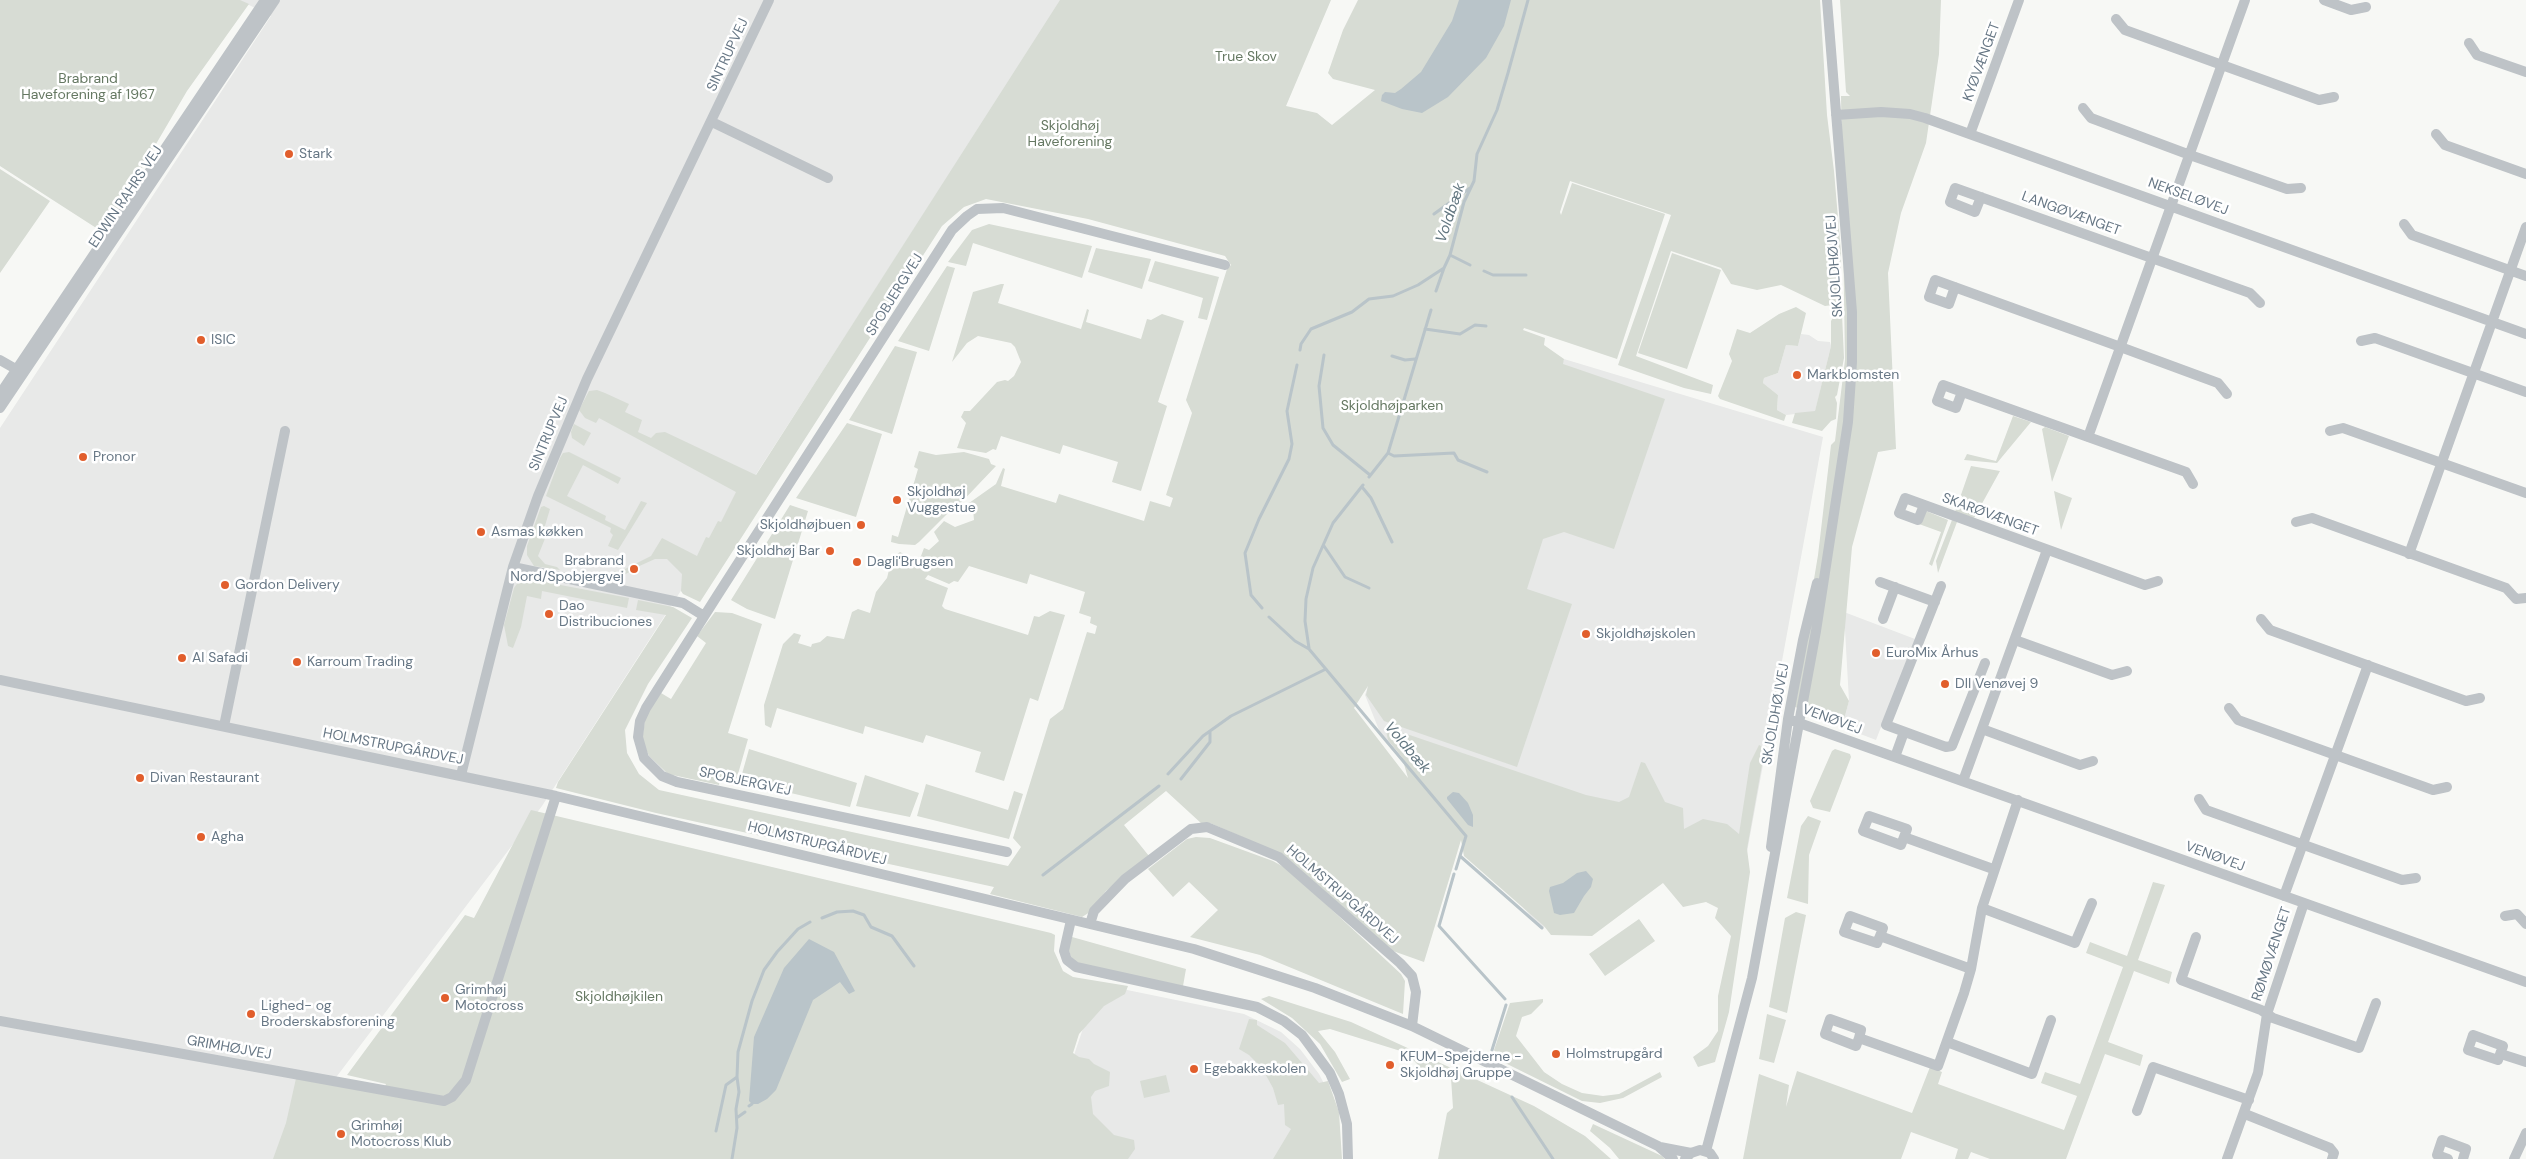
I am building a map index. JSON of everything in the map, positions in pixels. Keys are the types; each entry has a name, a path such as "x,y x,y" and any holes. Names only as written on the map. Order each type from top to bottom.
{"street":[{"name":"EDWIN RAHRS VEJ","path":"0,408 20,371 265,0"},
{"name":"EDWIN RAHRS VEJ","path":"0,394 20,371 275,0"},
{"name":"SINTRUPVEJ","path":"461,775 513,567 534,504 587,379 769,0"},
{"name":"SKJOLDHØJVEJ","path":"1706,1151 1743,1016 1765,905 1799,722 1848,422 1852,362 1849,253 1827,0"},
{"name":"KYØVÆNGET","path":"1970,134 2019,0"},
{"path":"2088,437 2170,204 2246,0"},
{"path":"2324,0 2351,10 2366,6"},
{"path":"2116,19 2124,30 2319,100 2334,97"},
{"path":"2469,43 2477,55 2526,72"},
{"path":"2083,108 2092,118 2190,154 2287,189 2301,188"},
{"name":"NEKSELØVEJ","path":"1836,115 1881,112 1910,114 2170,204 2526,334"},
{"path":"712,122 828,178"},
{"path":"2436,134 2445,145 2526,174"},
{"name":"LANGØVÆNGET","path":"1981,197 2250,293 2260,303"},
{"name":"SPOBJERGVEJ","path":"1007,852 850,817 733,795 662,776 652,768 640,748 638,737 640,721 704,616 952,230 967,216 977,209 1003,208 1226,265"},
{"path":"2404,224 2412,235 2526,276"},
{"path":"2409,554 2526,227"},
{"path":"1954,287 2218,383 2227,394"},
{"path":"2361,341 2375,338 2526,392"},
{"path":"0,360 20,371"},
{"path":"1962,392 2186,472 2193,484"},
{"path":"2330,431 2343,428 2526,493"},
{"path":"224,726 284,431"},
{"name":"SKARØVÆNGET","path":"1924,506 2144,585 2158,581"},
{"path":"2296,522 2312,518 2506,588 2516,600 2526,598"},
{"name":"SKJOLDHØJVEJ","path":"1765,905 1775,806 1788,718 1803,640 1831,530"},
{"name":"SKARØVÆNGET","path":"1963,781 2047,550"},
{"path":"513,567 683,603 704,616"},
{"path":"1880,582 1935,602"},
{"path":"1941,586 1886,725 1946,747 1952,746 1985,663"},
{"path":"1883,619 1894,587"},
{"path":"2261,619 2270,630 2466,701 2480,698"},
{"path":"2015,640 2112,675 2127,671"},
{"path":"2284,896 2368,665"},
{"name":"HOLMSTRUPGÅRDVEJ","path":"0,680 556,796 1194,950 1273,973 1412,1026 1658,1146 1688,1156 1697,1150 1706,1151"},
{"path":"2229,708 2238,720 2433,790 2447,787"},
{"name":"VENØVEJ","path":"1788,718 2526,982"},
{"path":"1982,729 2080,765 2093,762"},
{"path":"1896,757 1904,732"},
{"name":"GRIMHØJVEJ","path":"0,1021 297,1074 435,1101 444,1101 452,1097 466,1080 472,1064 556,796"},
{"path":"2199,799 2206,810 2402,880 2416,878"},
{"path":"1859,1038 1938,1066 1971,969 1982,908 1993,870 2018,800"},
{"name":"HOLMSTRUPGÅRDVEJ","path":"1090,924 1094,910 1125,879 1191,829 1207,827 1279,857 1400,963 1412,976 1416,992 1412,1026"},
{"path":"1904,837 1993,870"},
{"path":"1982,908 2075,943 2092,903"},
{"name":"RØMØVÆNGET","path":"2228,1159 2258,1072 2266,1014 2304,903"},
{"path":"2505,916 2517,914 2526,924"},
{"path":"1071,920 1064,951 1067,960 1076,967 1240,1002 1284,1021 1302,1035 1330,1073 1339,1094 1347,1124 1348,1159"},
{"path":"1880,936 1971,969"},
{"name":"RØMØVÆNGET","path":"2196,937 2181,980 2266,1014 2359,1048 2376,1003"},
{"path":"1947,1042 2032,1074 2051,1020"},
{"path":"2501,1054 2526,1062"},
{"path":"2137,1110 2153,1067 2249,1100"},
{"path":"2245,1114 2330,1148 2334,1153 2332,1159"},
{"path":"2514,1159 2526,1133"},
{"path":"2448,1159 2437,1155 2442,1140 2466,1149 2465,1158"},
{"name":"HOLMSTRUPGÅRDVEJ","path":"1658,1146 1673,1159"},
{"path":"1706,1151 1714,1159"}],"shaded area":[{"path":"239,0 1062,0 542,806 331,1084 298,1159 0,1159 0,428 271,16"},
{"path":"1459,0 1511,0 1504,26 1486,58 1448,97 1422,113 1402,109 1381,101 1382,95 1385,92 1395,93 1421,72 1452,21"},
{"name":"Markblomsten","path":"1801,334 1809,335 1818,341 1830,342 1831,346 1815,412 1786,415 1777,410 1778,395 1763,383 1764,378 1778,373 1786,345 1798,346"},
{"name":"Skjoldhøjskolen","path":"1564,359 1823,437 1743,874 1706,826 1541,929 1381,735 1365,695 1415,554 1514,516"},
{"path":"1844,612 1915,639 1876,740 1842,727 1849,701"},
{"path":"1453,792 1459,793 1468,803 1473,815 1473,827 1468,825 1447,799"},
{"path":"1586,871 1593,879 1591,887 1574,913 1560,915 1554,913 1549,891 1550,887 1563,883 1577,873"},
{"path":"809,939 834,952 855,991 849,994 840,982 813,1000 776,1090 767,1099 758,1104 752,1104 749,1101 754,1037 784,968"},
{"name":"Egebakkeskolen","path":"1098,984 1244,1014 1281,1032 1300,1049 1319,1074 1332,1099 1337,1159 1108,1159 1071,1064"}],"green space":[{"name":"Brabrand Haveforening af 1967","path":"0,0 240,0 249,4 187,91 104,233 0,166"},
{"path":"1060,0 1331,0 1286,106 1317,113 1332,125 1375,90 1333,79 1328,73 1343,30 1358,0 1820,0 1827,115 1841,253 1840,304 1825,306 1781,285 1757,290 1731,284 1721,268 1671,251 1636,356 1713,385 1711,394 1684,388 1618,365 1671,215 1570,181 1560,212 1561,215 1572,183 1665,214 1617,359 1524,328 1523,330 1545,338 1544,345 1564,359 1563,364 1665,399 1614,549 1564,532 1543,539 1527,589 1572,604 1517,767 1384,721 1366,695 1368,686 1354,708 1408,778 1402,757 1388,740 1386,731 1392,729 1586,795 1619,802 1629,797 1641,762 1645,763 1665,802 1683,808 1684,829 1703,819 1727,824 1739,834 1750,763 1759,745 1765,748 1747,849 1750,872 1729,1012 1715,1062 1698,1067 1693,1057 1708,1046 1718,1031 1718,996 1731,936 1715,918 1718,908 1706,902 1683,907 1663,883 1592,936 1551,935 1544,926 1464,856 1461,840 1424,962 1393,951 1284,855 1210,823 1202,824 1166,791 1124,825 1149,856 1106,891 1090,912 1082,917 990,894 994,887 656,813 556,788 558,782 666,615 636,610 638,600 673,607 692,618 648,684 625,730 627,753 639,774 659,790 1008,866 1021,847 1013,838 1050,719 1063,709 1087,632 1095,634 1097,626 1090,623 1091,617 1079,613 1085,592 1030,574 1027,584 969,566 958,582 954,581 949,584 928,575 925,579 948,588 942,606 945,609 1028,635 1034,616 1039,617 1050,611 1065,615 1038,701 1030,698 1004,781 975,772 981,752 926,735 923,743 865,726 863,734 777,708 771,728 765,725 764,705 783,644 794,633 801,635 798,643 811,647 812,644 820,642 827,636 844,639 852,612 858,609 870,613 876,592 887,578 892,558 900,552 915,560 921,556 924,548 929,550 939,541 934,532 944,521 955,527 974,520 973,509 962,508 996,484 1003,468 1005,469 1001,486 1056,503 1059,494 1144,521 1150,501 1170,507 1173,498 1166,495 1192,413 1186,400 1227,269 1231,265 1225,256 1088,219 986,199 964,207 942,226 700,602 683,594 681,591 682,574 667,559 655,559 635,568 634,566 630,569 631,571 615,580 611,577 615,571 619,572 651,556 662,538 697,556 706,537 709,538 718,521 721,522 736,492 599,418 596,423 585,418 579,410 589,391 597,390 629,404 625,412 642,420 638,432 651,438 656,433 665,432 756,475"},
{"path":"1840,0 1941,0 1939,54 1926,143 1901,213 1888,273 1896,449 1878,452 1852,547 1840,685 1849,701 1842,727 1793,706 1818,555 1831,445 1835,441 1845,360 1841,96 1850,96 1846,92"},
{"path":"0,169 50,201 0,273"},
{"path":"989,224 1092,246 1082,278 973,243 966,266 948,262 972,230"},
{"path":"1096,248 1151,259 1142,289 1088,272"},
{"path":"1672,253 1721,270 1687,369 1638,353"},
{"path":"1155,261 1219,277 1207,320 1198,318 1203,298 1148,281"},
{"path":"947,266 955,268 929,351 898,341"},
{"path":"1004,284 998,303 1081,329 1087,309 1089,310 1086,322 1141,339 1147,319 1151,320 1162,314 1184,321 1158,402 1167,406 1141,491 1112,482 1118,462 1063,445 1060,454 1001,436 996,450 993,449 986,453 957,448 966,423 961,417 964,411 970,411 997,382 1008,381 1014,376 1021,362 1015,347 1011,343 978,336 967,343 952,362 973,292"},
{"path":"1796,307 1806,313 1798,346 1786,345 1778,373 1764,378 1763,383 1778,395 1777,410 1786,415 1784,421 1720,399 1718,396 1732,361 1729,354 1737,329 1750,333 1779,314"},
{"path":"1835,314 1842,314 1844,358 1835,397 1837,403 1836,419 1831,421 1822,431 1792,423 1795,413 1815,411 1831,346 1831,321"},
{"path":"895,346 917,352 892,434 849,420"},
{"path":"2013,416 2031,422 1997,463 1964,460 1967,454 1996,461"},
{"path":"847,423 882,434 856,517 796,498"},
{"path":"574,424 591,433 584,446 572,438 571,432"},
{"path":"2045,427 2069,436 2052,482 2042,429"},
{"path":"919,451 936,455 964,452 989,459 991,464 996,466 957,507 948,513 915,545 891,542 892,535 898,537 918,469 914,467"},
{"path":"569,452 621,478 618,484 583,465 567,496 606,516 605,520 625,530 641,501 647,503 618,550 608,546 613,535 610,532 611,528 546,496 560,458 563,453"},
{"path":"1971,466 2000,471 1974,518 1955,512"},
{"path":"2054,491 2072,498 2061,530"},
{"path":"790,505 808,511 775,619 747,609 731,600"},
{"path":"544,506 550,509 544,529 548,531 538,556 545,564 557,567 560,570 534,566 527,555 527,546 541,507"},
{"path":"1926,511 1948,520 1932,566 1929,564 1941,532 1919,524"},
{"path":"1952,520 1957,522 1938,573 1936,561"},
{"path":"529,579 629,598 627,608 542,591 541,599 527,596 521,627 513,648 508,646 504,625 514,588 519,581"},
{"path":"715,612 732,613 762,624 728,733 748,739 736,781 723,779 720,780 719,785 668,774 649,756 642,741 645,720 650,709 661,693 671,699 706,643 697,636"},
{"path":"749,749 857,783 850,807 740,781"},
{"path":"1835,749 1850,754 1851,757 1830,812 1813,808 1810,801 1832,751"},
{"path":"865,775 919,793 910,817 856,806"},
{"path":"926,784 1008,810 1014,791 1023,794 1009,839 917,816"},
{"name":"Skjoldhøjkilen","path":"531,810 1055,935 1054,951 1063,971 1073,977 1128,986 1125,994 1104,1006 1079,1034 1073,1053 1079,1057 1089,1059 1094,1064 1110,1072 1109,1086 1095,1091 1091,1097 1093,1114 1114,1135 1134,1140 1135,1149 1128,1159 273,1159 286,1123 297,1074 383,1091 386,1084 347,1075 465,915 474,918"},
{"path":"1808,816 1821,821 1809,855 1808,904 1787,898 1801,826"},
{"path":"1196,837 1210,838 1273,861 1289,870 1401,974 1405,981 1403,1014 1260,955 1190,937 1218,910 1189,882 1173,897 1148,869 1187,839"},
{"path":"2153,882 2165,885 2138,960 2172,972 2169,984 2134,971 2108,1042 2143,1055 2140,1066 2105,1054 2066,1159 1990,1159 1971,1152 1968,1159 1955,1159 1958,1149 1911,1132 1901,1159 1743,1159 1759,1074 1789,1085 1786,1107 1797,1071 1912,1113 1930,1067 1942,1072 1938,1084 2064,1130 2077,1096 2041,1083 2045,1072 2080,1084 2123,967 2086,953 2090,942 2127,956"},
{"path":"1796,912 1806,915 1787,1013 1769,1007 1785,918"},
{"path":"1639,919 1655,941 1605,976 1589,954"},
{"path":"1072,937 1186,969 1183,986 1083,966 1072,959 1070,954 1068,948"},
{"path":"1269,996 1351,1022 1534,1106 1585,1136 1611,1159 1438,1159 1447,1113 1453,1108 1451,1078 1428,1076 1407,1053 1330,1029 1318,1031 1335,1052 1350,1079 1342,1082 1320,1044 1292,1018 1261,999"},
{"path":"1543,999 1543,1002 1531,1014 1522,1017 1516,1036 1544,1072 1562,1084 1582,1093 1603,1096 1619,1094 1660,1072 1662,1077 1623,1098 1600,1103 1582,1101 1503,1062 1494,1050 1510,1003"},
{"path":"1767,1014 1786,1020 1774,1063 1759,1059"},
{"path":"1249,1019 1257,1020 1257,1025 1285,1043 1319,1083 1328,1081 1339,1112 1342,1159 1273,1159 1291,1129 1285,1125 1284,1104 1278,1105 1273,1088 1262,1068 1249,1055 1239,1049"},
{"path":"1166,1075 1170,1092 1144,1098 1140,1081"},
{"path":"1593,1124 1665,1159 1619,1159 1610,1148 1590,1131"}],"waterway":[{"name":"Voldbæk","path":"1300,350 1301,344 1311,329 1352,312 1369,299 1393,296 1418,285 1444,268 1450,255 1464,202 1474,181 1477,154 1497,110 1528,0"},
{"path":"1434,214 1470,188"},
{"path":"1450,255 1470,265"},
{"path":"1436,291 1444,268"},
{"path":"1484,271 1493,275 1526,275"},
{"name":"Voldbæk","path":"1369,477 1388,453 1431,310"},
{"path":"1425,329 1460,334 1475,325 1486,326"},
{"path":"1324,355 1319,386 1323,428 1333,445 1370,475"},
{"path":"1392,356 1405,360 1415,359"},
{"name":"Voldbæk","path":"1262,608 1251,595 1245,553 1259,519 1289,459 1292,444 1287,411 1297,365"},
{"path":"1388,453 1394,456 1454,453 1458,460 1487,472"},
{"name":"Voldbæk","path":"1309,648 1305,621 1306,599 1313,568 1333,523 1363,485"},
{"path":"1362,487 1371,498 1392,542"},
{"path":"1324,546 1345,577 1369,588"},
{"name":"Voldbæk","path":"1269,617 1295,641 1309,649 1466,836 1456,869"},
{"path":"1168,774 1203,736 1231,716 1326,669"},
{"path":"1181,779 1210,742 1210,731"},
{"path":"1043,875 1159,786"},
{"path":"1460,856 1542,928"},
{"name":"Voldbæk","path":"1454,874 1439,926 1505,999"},
{"path":"822,918 837,912 853,911 864,915 871,927 892,936 914,966"},
{"path":"732,1159 737,1128 736,1109 739,1092 737,1077 738,1052 752,1001 764,970 777,952 798,929 810,922"},
{"name":"Voldbæk","path":"1492,1050 1506,1005"},
{"path":"716,1131 726,1085 737,1077"},
{"name":"Voldbæk","path":"1512,1097 1553,1159"},
{"path":"738,1117 745,1112"}],"place":[{"name":"Stark","path":"289,154"},
{"name":"ISIC","path":"201,340"},
{"name":"Markblomsten","path":"1797,375"},
{"name":"Pronor","path":"83,457"},
{"name":"Skjoldhøj Vuggestue","path":"897,500"},
{"name":"Skjoldhøjbuen","path":"861,525"},
{"name":"Asmas køkken","path":"481,532"},
{"name":"Skjoldhøj Bar","path":"830,551"},
{"name":"Dagli'Brugsen","path":"857,562"},
{"name":"Brabrand Nord/Spobjergvej","path":"634,569"},
{"name":"Gordon Delivery","path":"225,585"},
{"name":"Dao Distribuciones","path":"549,614"},
{"name":"Skjoldhøjskolen","path":"1586,634"},
{"name":"EuroMix Århus","path":"1876,653"},
{"name":"Al Safadi","path":"182,658"},
{"name":"Karroum Trading","path":"297,662"},
{"name":"DII Venøvej 9","path":"1945,684"},
{"name":"Divan Restaurant","path":"140,778"},
{"name":"Agha","path":"201,837"},
{"name":"Grimhøj Motocross","path":"445,998"},
{"name":"Lighed- og Broderskabsforening","path":"251,1014"},
{"name":"Holmstrupgård","path":"1556,1054"},
{"name":"KFUM-Spejderne - Skjoldhøj Gruppe","path":"1390,1065"},
{"name":"Egebakkeskolen","path":"1194,1069"},
{"name":"Grimhøj Motocross Klub","path":"341,1134"}],"park label":[{"name":"True Skov","path":"1246,57"},
{"name":"Skjoldhøj Haveforening","path":"1070,134"},
{"name":"Skjoldhøjparken","path":"1392,406"}]}
